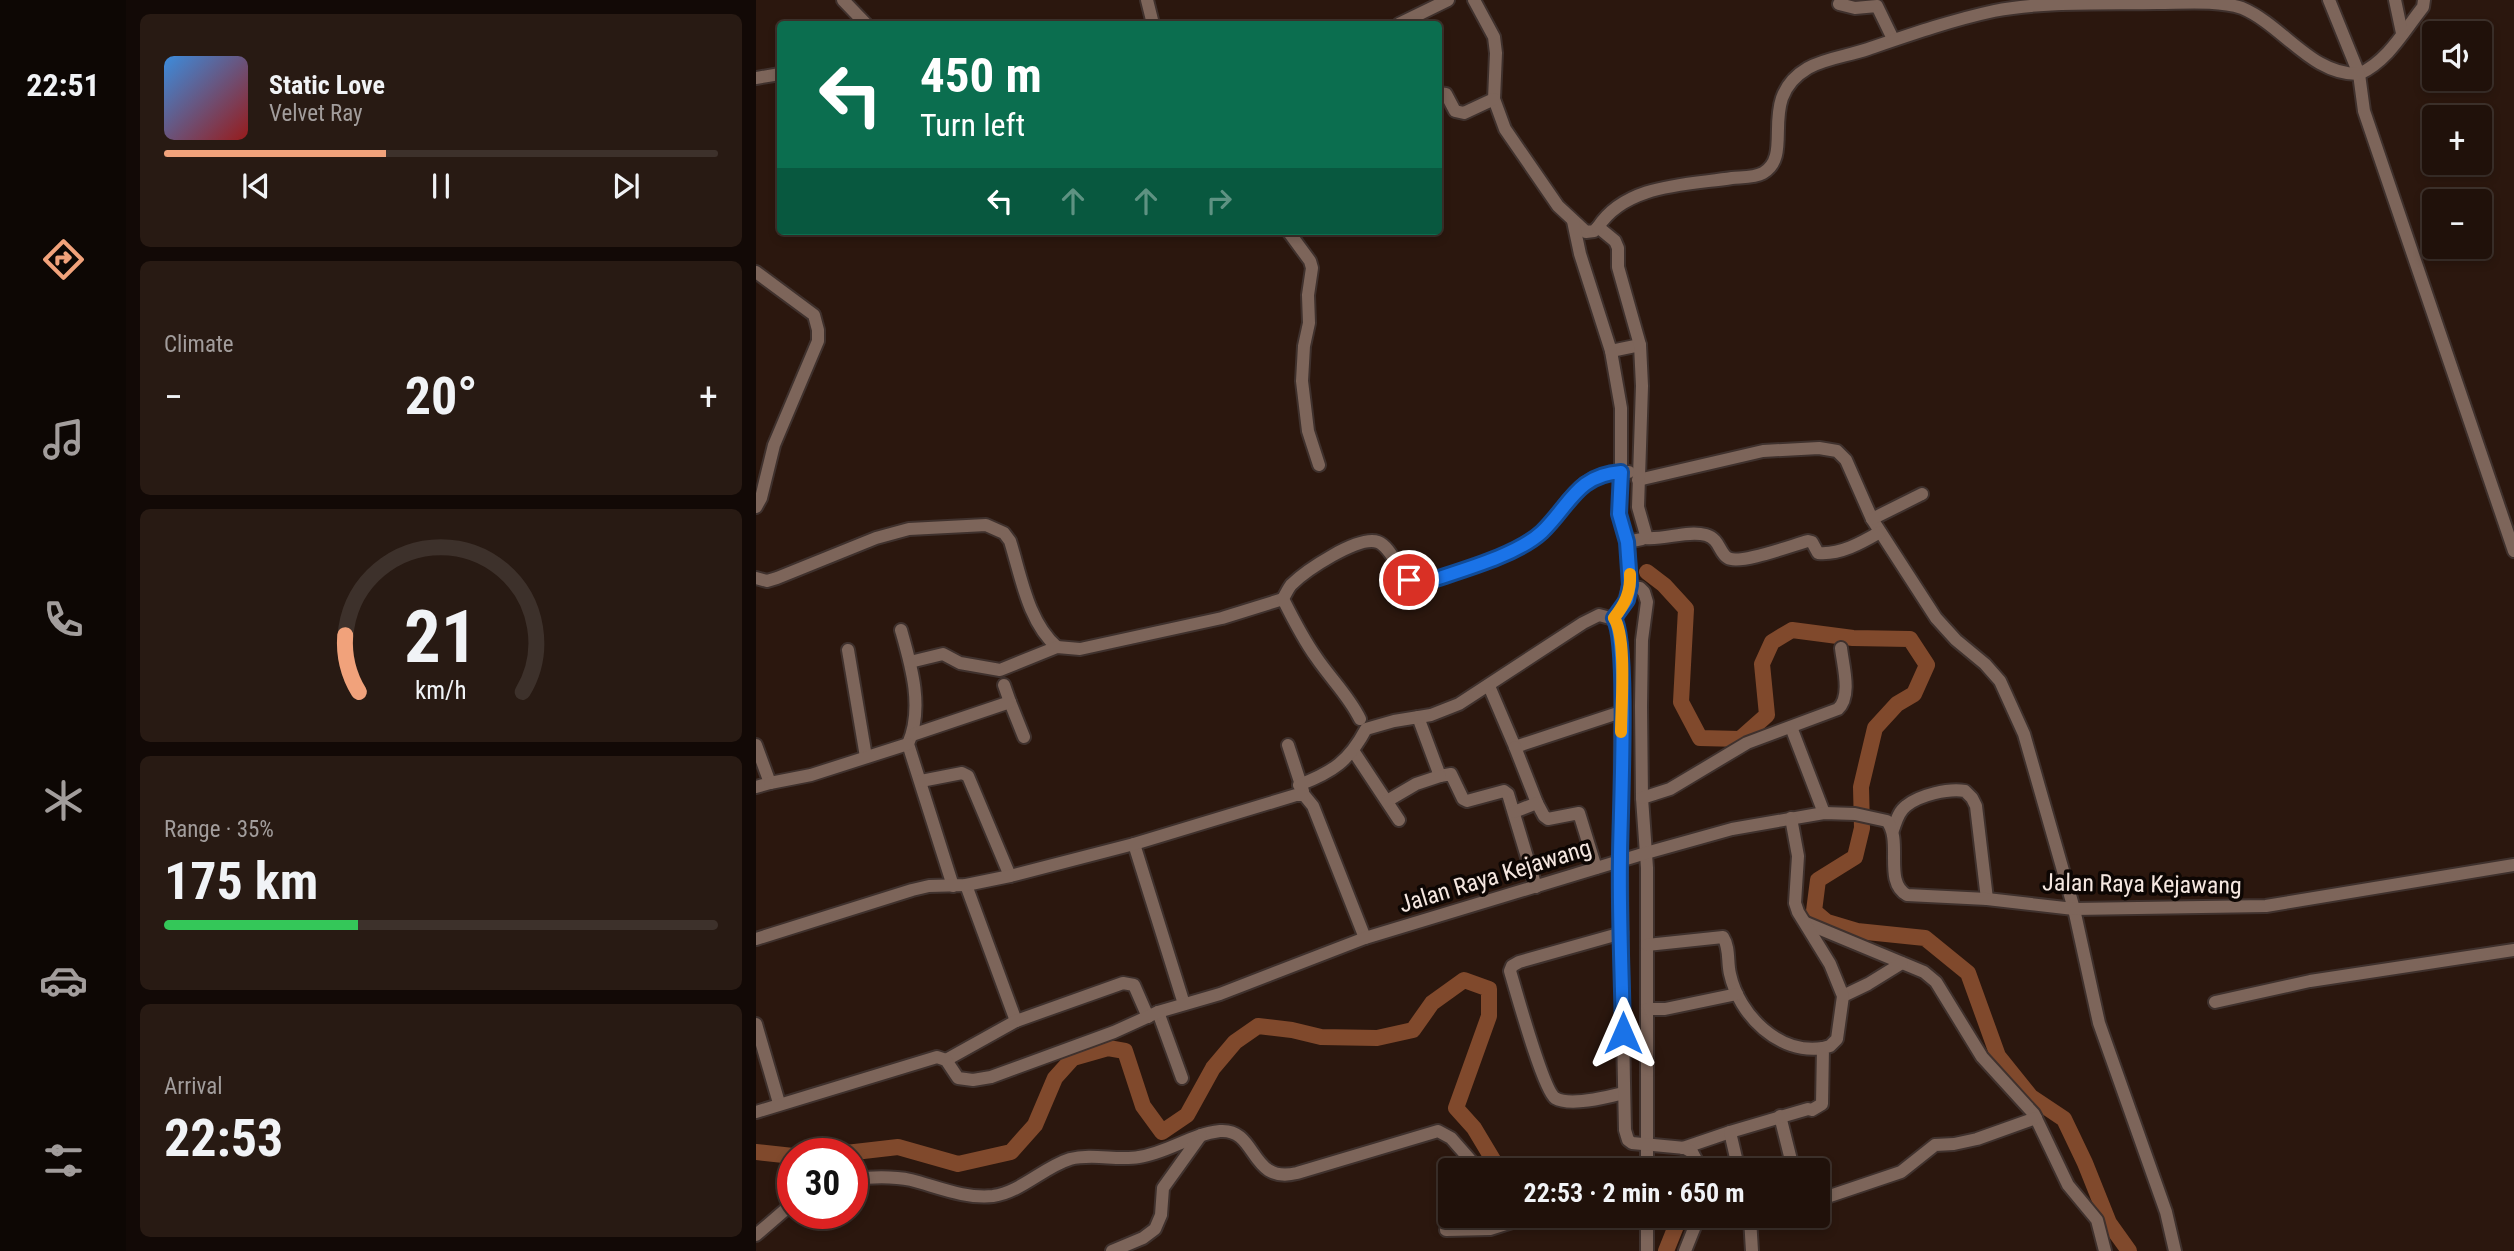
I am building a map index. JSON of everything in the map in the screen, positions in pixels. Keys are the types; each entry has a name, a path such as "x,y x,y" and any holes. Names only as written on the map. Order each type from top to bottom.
{"street":[{"path":"843,0 863,21"},
{"path":"1147,0 1152,21"},
{"path":"1405,21 1448,0"},
{"path":"1474,0 1494,37 1494,99 1505,129 1558,206 1586,232 1601,230 1615,241 1618,267 1637,345 1642,386 1630,473 1619,514 1627,542 1630,586 1627,600 1614,618"},
{"path":"2329,0 2359,74 2364,111 2514,551"},
{"path":"2395,0 2402,33"},
{"path":"1601,230 1607,214 1642,193 1672,186 1760,175 1773,162 1778,146 1779,100 1794,77 1811,66 1867,50 1893,39 1995,11 2218,3 2240,7 2332,70 2359,74 2373,68 2384,58 2423,7 2424,0"},
{"path":"1839,4 1855,8 1877,6 1893,39"},
{"path":"756,78 777,74"},
{"path":"1442,94 1446,94 1455,111 1464,113 1494,99"},
{"path":"1573,221 1580,254 1615,350 1630,473 1645,538"},
{"path":"1291,235 1312,268 1302,382 1308,431 1319,465"},
{"path":"756,272 814,315 818,341 774,445 761,498 756,507"},
{"path":"1615,350 1637,345"},
{"path":"910,663 943,654 960,663 1000,670 1057,647 1080,649 1222,618 1283,600 1292,585 1307,572 1329,557 1367,542 1380,542 1416,586 1518,549 1544,530 1576,490 1598,475 1630,473 1763,451 1819,448 1837,451 1846,460 1880,532 1936,618 1956,640 1985,664 2000,681 2009,698 2024,734 2074,909 2099,1024 2166,1212 2175,1251"},
{"path":"1874,518 1922,494"},
{"path":"756,578 767,581 777,578 829,556 909,529 986,525 1004,533 1010,541 1038,625 1057,647"},
{"path":"1627,542 1703,534 1715,540 1726,556 1732,559 1765,555 1808,541 1818,553 1845,550 1880,532"},
{"path":"1630,586 1640,588 1647,602 1642,640 1642,798 1647,945 1648,1158"},
{"path":"1283,600 1315,656 1352,702 1360,719"},
{"path":"756,939 912,890 1010,876 1134,844 1296,795 1354,752 1366,729 1447,710 1489,686 1583,623 1599,615 1614,618"},
{"path":"1614,618 1619,629 1621,712 1625,1130 1628,1140 1648,1158"},
{"path":"901,630 915,694 910,739 921,781 1016,1021"},
{"path":"1642,798 1656,795 1679,784 1747,743 1838,709 1845,695 1841,648"},
{"path":"848,650 866,757"},
{"path":"1004,685 1024,737"},
{"path":"1489,686 1544,816 1548,819 1579,813 1596,868"},
{"path":"756,787 811,775 866,757 1010,702"},
{"path":"1515,747 1621,712"},
{"path":"1418,717 1440,776"},
{"path":"1791,727 1824,813"},
{"path":"756,745 770,783"},
{"path":"1288,745 1302,790 1314,806 1365,938"},
{"path":"1354,752 1399,820"},
{"path":"921,781 962,773 968,776 1010,876"},
{"path":"1387,801 1416,784 1451,774 1465,801 1505,791 1514,812 1536,887"},
{"path":"1893,831 1904,807 1914,800 1947,791 1965,791 1976,806 1987,899"},
{"path":"1514,812 1537,803"},
{"name":"Jalan Raya Kejawang","path":"946,1060 958,1078 982,1079 1114,1032 1153,1015 1220,994 1365,938 1732,829 1824,813 1855,814 1887,821 1893,831 1895,878 1901,891 1907,895 1987,899 2074,909 2266,906 2514,865"},
{"path":"1791,818 1798,856 1795,902 1801,918 1806,923 1924,972 1936,982 1982,1057 2036,1118 2073,1194 2097,1220 2105,1251"},
{"path":"1134,844 1184,1004"},
{"path":"1647,945 1723,937 1727,944 1730,975 1748,1014 1766,1031 1795,1048 1823,1048 1830,1046 1836,1039 1843,996 1830,964 1812,938 1806,923"},
{"path":"1622,933 1519,962 1512,966 1510,971 1543,1076 1553,1096 1558,1100 1583,1101 1624,1093"},
{"path":"2215,1002 2310,981 2514,950"},
{"path":"1843,996 1902,963"},
{"path":"756,1112 931,1058 946,1060 1016,1021 1127,983 1134,985 1153,1015 1182,1078"},
{"path":"1625,1012 1665,1009 1737,994"},
{"path":"756,1024 779,1103"},
{"path":"1648,1158 1780,1116 1812,1110 1822,1104 1823,1048"},
{"path":"1780,1116 1790,1158"},
{"path":"1830,1196 1901,1172 1935,1145 1977,1139 2036,1118"},
{"path":"868,1178 908,1180 976,1197 998,1195 1070,1159 1139,1157 1201,1135 1228,1131 1247,1143 1266,1170 1283,1175 1438,1131 1451,1138 1469,1158"},
{"path":"1730,1132 1736,1158"},
{"path":"1112,1251 1143,1238 1155,1229 1161,1215 1163,1188 1201,1135"},
{"path":"1683,1148 1692,1152 1695,1158"},
{"path":"756,1235 777,1217"},
{"path":"1446,1230 1492,1228"},
{"path":"1647,1228 1647,1251"},
{"path":"1685,1251 1694,1228"},
{"path":"1752,1251 1753,1228"}],"waterway":[{"path":"1647,572 1664,585 1686,609 1681,702 1700,738 1740,739 1767,715 1762,664 1772,642 1792,630 1853,638 1910,639 1927,665 1914,694 1897,704 1875,728 1861,787 1862,828 1855,857 1818,880 1814,911 1827,922 1857,931 1925,938 1968,973 1998,1056 2031,1097 2064,1119 2109,1223 2129,1251"},
{"path":"868,1150 898,1147 958,1164 1011,1152 1035,1125 1055,1078 1073,1058 1108,1048 1125,1051 1143,1106 1162,1132 1187,1115 1213,1068 1235,1042 1258,1026 1321,1037 1377,1038 1413,1030 1432,1003 1464,980 1489,989 1489,1016 1456,1108 1474,1128 1492,1158"},
{"path":"756,1152 777,1154"},
{"path":"1666,1251 1675,1228"}],"slow traffic":[{"path":"1621,732 1619,629 1614,618 1627,600 1630,574"}],"route":[{"path":"1409,580 1418,585 1518,549 1544,530 1576,490 1598,475 1621,472 1618,502 1622,530 1627,542 1630,585 1627,600 1614,618 1619,629 1622,681 1620,860 1623,1033"}]}
